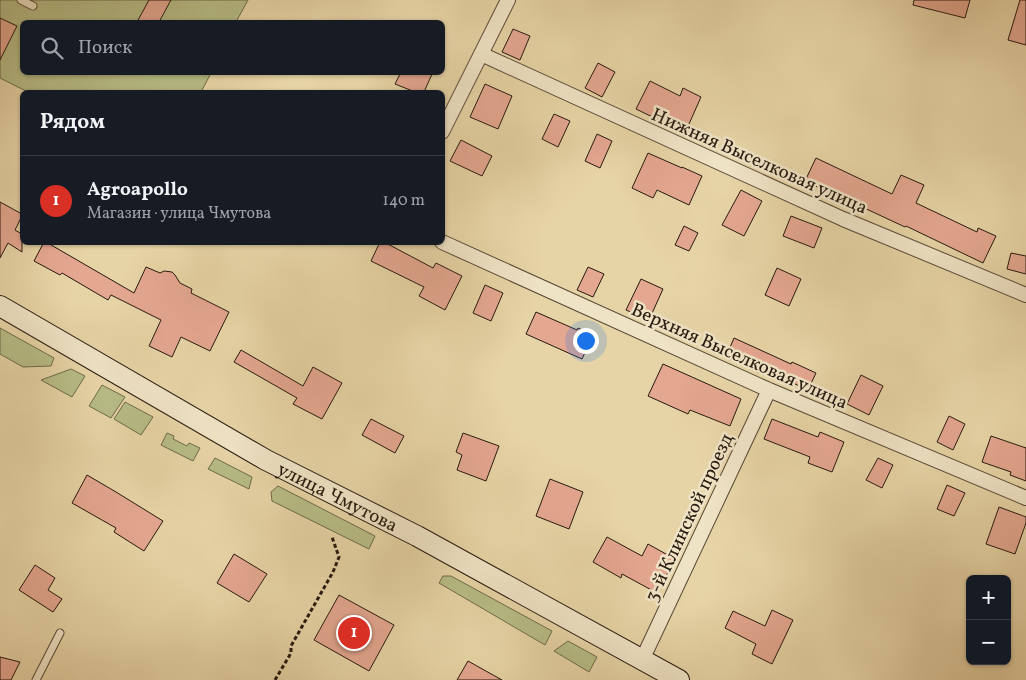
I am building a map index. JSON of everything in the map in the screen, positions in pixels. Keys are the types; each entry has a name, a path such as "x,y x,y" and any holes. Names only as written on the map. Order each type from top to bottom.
{"main road":[{"name":"улица Чмутова","path":"0,306 266,460 417,536 679,680"}],"street":[{"path":"445,126 508,0"},
{"name":"Нижняя Выселковая улица","path":"481,54 843,219 1026,295"},
{"name":"Верхняя Выселковая улица","path":"445,243 769,390 1026,498"},
{"name":"3-й Клинской проезд","path":"642,660 769,390"}],"lane":[{"path":"21,0 33,6"},
{"path":"36,680 60,634"}],"path":[{"path":"275,680 290,653 291,646 333,572 338,558 332,537"}],"green space":[{"path":"0,0 248,0 237,20 20,20 20,75 210,75 202,90 24,90 0,78"},
{"path":"0,328 54,358 51,366 23,367 0,354"},
{"path":"71,369 85,376 72,397 41,380"},
{"path":"102,385 125,397 111,418 89,406"},
{"path":"125,402 153,417 141,435 114,419"},
{"path":"167,433 174,436 173,439 187,446 189,443 200,448 193,461 161,445"},
{"path":"215,458 252,477 249,489 208,469"},
{"path":"278,486 375,536 369,549 272,501 271,492"},
{"path":"443,576 451,576 552,631 545,645 439,583"},
{"path":"568,641 597,657 589,672 554,651"}],"building":[{"path":"149,0 171,0 160,20 138,20"},
{"path":"914,0 970,0 965,18 913,5"},
{"path":"1020,0 1026,0 1026,45 1008,40"},
{"path":"0,18 17,26 0,60"},
{"path":"513,29 530,36 520,60 502,52"},
{"path":"598,63 615,72 602,97 585,88"},
{"path":"400,75 432,75 425,90 410,90 395,84"},
{"path":"650,81 680,96 683,88 701,97 685,133 667,126 667,124 636,109"},
{"path":"485,84 512,96 498,129 470,117"},
{"path":"554,114 570,121 558,147 542,139"},
{"path":"597,134 612,141 600,168 585,161"},
{"path":"461,140 492,156 482,176 450,161"},
{"path":"648,153 702,176 689,205 657,190 653,198 632,188"},
{"path":"816,158 892,194 901,175 924,185 916,203 977,232 978,228 996,236 983,263 860,206 858,210 839,202 840,198 805,181"},
{"path":"741,190 762,201 744,236 722,225"},
{"path":"0,202 20,213 20,220 15,230 20,233 22,252 8,243 0,258"},
{"path":"791,216 822,228 814,248 783,236"},
{"path":"684,226 698,233 689,251 675,245"},
{"path":"42,245 51,245 134,293 146,267 160,273 164,271 172,272 180,283 192,289 191,293 229,312 210,351 181,337 172,357 149,346 161,320 111,295 108,300 62,273 60,275 34,261"},
{"path":"379,245 390,245 433,268 436,263 462,276 445,310 419,296 424,287 371,261"},
{"path":"1011,253 1026,256 1026,274 1007,269"},
{"path":"588,267 604,274 593,297 577,290"},
{"path":"777,268 801,279 789,306 765,295"},
{"path":"641,279 663,289 649,320 626,310"},
{"path":"485,285 503,293 491,321 473,313"},
{"path":"536,312 593,335 582,359 526,334"},
{"path":"734,338 791,364 792,362 816,373 808,390 761,368 759,373 726,357"},
{"path":"241,350 303,386 313,367 342,383 322,419 293,404 297,398 234,362"},
{"path":"663,364 741,399 730,426 690,410 688,414 648,396"},
{"path":"861,375 883,386 869,415 847,404"},
{"path":"949,416 965,424 953,450 937,442"},
{"path":"371,419 404,436 395,453 362,435"},
{"path":"772,419 818,437 820,432 844,442 832,472 808,463 810,457 764,439"},
{"path":"463,433 499,446 486,481 457,470 462,455 456,452"},
{"path":"991,436 1026,448 1026,481 1010,475 1011,472 982,462"},
{"path":"878,458 893,465 882,488 866,480"},
{"path":"87,475 163,521 144,551 114,532 116,528 72,503"},
{"path":"550,479 583,492 569,529 536,516"},
{"path":"947,485 965,493 954,516 937,509"},
{"path":"999,507 1026,517 1026,523 1015,554 986,544"},
{"path":"607,537 642,556 648,544 675,559 657,593 622,574 621,578 593,562"},
{"path":"234,554 267,574 249,602 217,583"},
{"path":"35,565 55,578 48,590 62,599 53,612 19,590"},
{"path":"339,595 394,625 369,671 314,640"},
{"path":"772,610 793,620 772,664 752,654 756,644 725,628 733,611 765,626"},
{"path":"0,657 20,662 11,680 0,680"},
{"path":"468,661 502,680 457,680"}],"place":[{"name":"Agroapollo","path":"354,633"}]}
